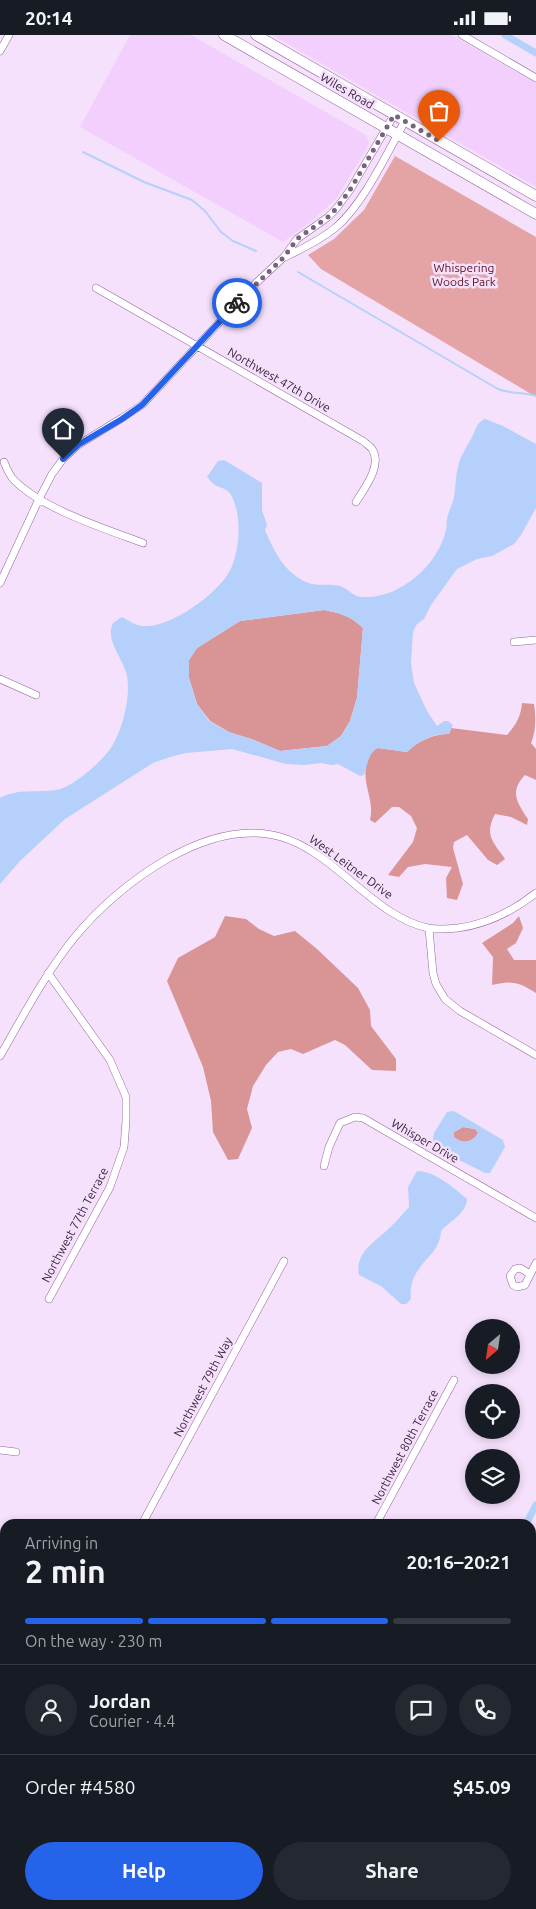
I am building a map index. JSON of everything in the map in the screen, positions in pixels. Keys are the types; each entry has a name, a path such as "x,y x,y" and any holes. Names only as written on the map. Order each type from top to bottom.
{"main road":[{"name":"Wiles Road","path":"256,35 536,196"},
{"name":"Wiles Road","path":"228,36 536,214"},
{"path":"514,202 522,188"}],"street":[{"path":"0,51 8,35"},
{"path":"462,35 536,77"},
{"path":"0,583 39,499 52,474 63,459 78,445 142,405 257,282 284,257 297,239 336,209 350,190 394,115"},
{"path":"284,257 315,242 336,227 345,217 361,197 405,121"},
{"path":"365,165 376,171"},
{"path":"336,209 345,217"},
{"name":"Northwest 47th Drive","path":"96,288 363,441 373,450 375,462 373,473 356,502"},
{"path":"4,462 12,478 39,499 91,524 143,543"},
{"path":"514,642 536,640"},
{"path":"0,679 36,695"},
{"name":"West Leitner Drive","path":"0,1056 48,973 74,938 104,906 140,877 179,853 210,839 234,834 257,833 281,837 300,845 320,857 405,920 428,929 468,926 492,920 517,908 536,893"},
{"path":"428,929 431,963 436,985 444,999 460,1011 536,1055"},
{"name":"Northwest 77th Terrace","path":"48,973 110,1059 126,1097 124,1147 113,1179 49,1299"},
{"name":"Whisper Drive","path":"324,1166 329,1147 340,1123 355,1117 363,1118 536,1218"},
{"name":"Northwest 79th Way","path":"145,1519 284,1261"},
{"path":"530,1274 536,1263"},
{"name":"Northwest 80th Terrace","path":"379,1519 454,1380"},
{"path":"0,1450 16,1452"}],"shaded area":[{"path":"130,35 191,35 366,135 369,142 366,150 336,199 313,220 283,242 80,127"},
{"path":"272,35 452,35 536,83 536,187"},
{"path":"324,610 345,616 363,628 357,698 350,721 341,736 327,746 280,751 229,732 210,721 197,704 189,678 189,660 197,648 240,621"},
{"path":"522,703 534,704 535,724 531,743 536,749 536,780 525,775 520,781 516,792 518,802 528,819 527,825 511,817 495,814 492,821 490,827 491,838 505,859 497,865 488,860 467,835 454,842 453,848 463,884 457,900 447,898 446,878 452,867 425,864 408,867 399,877 388,875 413,842 417,828 411,816 399,807 392,807 375,823 370,820 371,811 366,768 368,759 374,749 407,752 426,739 437,735 449,734 451,728 507,735 518,720"},
{"path":"225,916 246,919 259,929 274,936 295,931 317,949 358,988 370,1010 371,1026 396,1059 396,1071 372,1070 345,1045 335,1040 303,1054 291,1049 278,1052 266,1065 253,1086 247,1109 252,1128 238,1159 228,1160 213,1132 211,1101 203,1067 167,981 178,958 215,937"},
{"path":"519,916 523,928 516,943 507,949 514,960 536,960 536,993 525,986 515,983 492,985 493,957 482,943 513,923"},
{"path":"463,1127 475,1129 478,1132 475,1138 463,1142 454,1137 454,1132"}],"green space":[{"name":"Whispering Woods Park","path":"395,156 536,237 536,397 321,269 308,255 334,239 364,210"}],"water":[{"path":"485,419 503,426 536,444 536,508 514,544 492,556 477,559 457,569 431,605 424,619 417,624 413,632 411,663 414,683 427,711 437,726 444,721 448,721 453,725 449,734 437,735 426,739 416,744 407,752 378,748 370,756 364,775 360,776 338,764 286,764 232,749 186,753 170,757 153,763 65,819 20,861 0,884 0,798 21,792 56,790 79,779 108,752 120,730 127,700 128,680 124,666 112,641 111,629 113,623 122,617 132,623 143,626 167,621 194,607 207,597 227,576 235,558 239,530 237,511 231,495 228,491 215,485 207,477 218,461 224,460 262,483 262,510 267,525 265,530 276,553 292,573 306,582 318,585 340,586 360,597 377,596 403,586 426,567 435,556 446,530 447,517 454,497 460,459 477,426","holes":["324,610 350,618 363,628 357,698 350,721 341,736 327,746 280,751 229,732 209,721 197,704 189,678 189,660 197,648 240,621"]},
{"path":"454,1111 503,1140 505,1147 490,1173 485,1173 432,1145 434,1133 447,1112","holes":["463,1127 475,1129 478,1132 477,1135 469,1141 463,1142 454,1137 454,1132"]},
{"path":"417,1171 437,1177 467,1199 464,1209 441,1231 435,1249 418,1269 411,1287 411,1299 406,1304 401,1304 381,1286 359,1275 358,1268 365,1251 409,1207 408,1187"}],"waterway":[{"path":"505,35 536,53"},
{"path":"83,152 144,182 192,200 205,211 221,232 233,241 256,251"},
{"path":"298,272 498,389 536,396"},
{"path":"529,1519 536,1505"}],"way so far":[{"path":"237,303 284,257 297,239 336,209 350,190 394,115 439,141"}],"route":[{"path":"63,459 78,445 142,405 237,303"}]}
